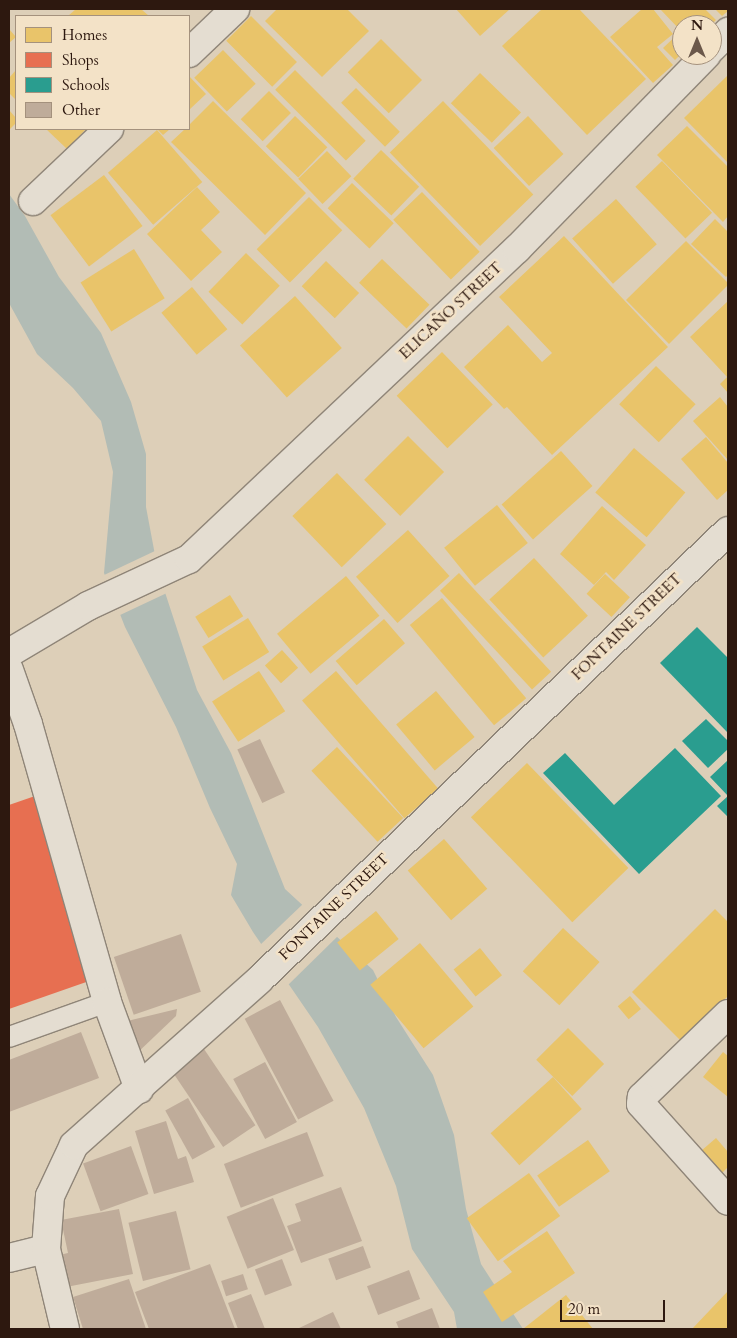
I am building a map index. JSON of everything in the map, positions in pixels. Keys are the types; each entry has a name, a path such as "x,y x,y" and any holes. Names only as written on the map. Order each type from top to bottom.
{"street":[{"path":"190,52 235,9"},
{"name":"ELICAÑO STREET","path":"9,652 88,606 189,560 517,249 696,65"},
{"path":"33,201 108,130"},
{"name":"FONTAINE STREET","path":"65,1329 46,1249 50,1196 74,1145 139,1089 258,980 331,908 728,531"},
{"path":"9,670 28,724 106,1002 139,1089"},
{"path":"728,1014 642,1096 641,1104 728,1201"},
{"path":"9,1258 46,1249"}],"lane":[{"path":"9,1037 106,1002"}],"shaded area":[{"path":"9,194 25,216 59,277 101,333 131,402 146,454 146,507 158,571 197,690 231,753 285,889 373,970 396,1017 433,1075 454,1135 466,1209 481,1264 523,1329 457,1329 454,1312 412,1249 396,1186 364,1108 318,1027 253,932 231,895 237,864 210,808 176,727 125,627 104,573 113,472 101,421 73,388 37,354 9,303"}],"pier":[{"path":"157,550 169,592 118,616 102,576"},
{"path":"304,903 339,935 287,986 259,946"}],"building: Homes":[{"path":"76,9 141,9 148,15 69,15"},
{"path":"277,9 347,9 369,31 322,77 265,21"},
{"path":"456,9 510,9 480,36"},
{"path":"542,9 579,9 646,79 587,135 502,46"},
{"path":"642,9 653,9 672,33 657,47 673,65 653,83 610,37"},
{"path":"660,9 705,9 711,15 672,15 672,22"},
{"path":"715,9 728,9 728,11 721,15"},
{"path":"251,16 297,62 272,87 226,41"},
{"path":"9,29 15,38 9,43"},
{"path":"381,39 422,80 389,113 348,72"},
{"path":"672,40 672,57 663,48"},
{"path":"223,50 256,84 227,112 194,78"},
{"path":"295,70 366,141 346,161 275,90"},
{"path":"15,71 15,99 9,93 9,78"},
{"path":"480,73 521,113 492,143 451,103"},
{"path":"727,76 728,78 728,163 684,118"},
{"path":"190,77 206,94 190,109"},
{"path":"356,88 400,132 385,147 341,103"},
{"path":"269,91 291,113 263,141 241,119"},
{"path":"213,101 306,193 265,235 171,142 184,130 190,130 190,124"},
{"path":"443,101 533,195 480,246 390,152"},
{"path":"9,110 15,117 15,124 9,130"},
{"path":"295,116 327,147 298,177 266,146"},
{"path":"528,116 563,154 529,186 494,148"},
{"path":"687,126 728,167 728,216 723,222 657,155"},
{"path":"47,130 85,130 67,149"},
{"path":"157,130 202,182 153,225 108,173"},
{"path":"158,130 169,130 163,135"},
{"path":"381,150 419,187 391,216 353,179"},
{"path":"327,151 351,176 323,204 298,179"},
{"path":"662,161 712,213 685,238 635,187"},
{"path":"104,175 143,226 89,266 50,215"},
{"path":"352,183 394,223 369,248 328,208"},
{"path":"197,187 220,212 201,230 222,252 191,281 147,234"},
{"path":"422,192 480,252 451,279 393,220"},
{"path":"309,197 342,230 290,283 257,249"},
{"path":"616,199 657,244 613,284 572,238"},
{"path":"715,219 728,232 728,275 726,277 691,244"},
{"path":"564,236 668,347 552,455 507,407 504,409 464,367 508,325 542,362 552,353 499,297"},
{"path":"686,241 728,285 669,344 626,300"},
{"path":"134,249 165,298 111,332 81,282"},
{"path":"246,253 280,286 242,324 208,292"},
{"path":"382,259 429,305 407,329 359,283"},
{"path":"326,261 359,293 335,318 302,286"},
{"path":"192,287 227,329 197,355 161,313"},
{"path":"295,296 342,348 287,398 240,346"},
{"path":"728,301 728,393 720,384 727,377 690,337"},
{"path":"442,352 493,405 447,448 397,396"},
{"path":"656,366 696,404 659,442 619,404"},
{"path":"720,397 728,407 728,460 693,421"},
{"path":"408,436 444,472 400,516 364,480"},
{"path":"706,437 728,463 728,490 717,500 681,459"},
{"path":"634,448 685,493 647,537 595,493"},
{"path":"561,451 592,486 533,539 502,505"},
{"path":"337,473 386,524 342,567 292,516"},
{"path":"497,505 528,543 475,586 444,548"},
{"path":"602,506 646,545 614,580 606,572 594,585 560,554"},
{"path":"408,530 449,576 397,623 356,577"},
{"path":"534,558 588,616 543,657 489,600"},
{"path":"459,573 551,672 532,689 440,591"},
{"path":"605,574 630,597 611,617 587,594"},
{"path":"346,576 379,616 310,674 277,634"},
{"path":"230,595 243,616 208,638 195,617"},
{"path":"442,598 526,698 494,725 410,625"},
{"path":"248,618 269,652 223,681 202,647"},
{"path":"384,619 405,643 357,685 336,661"},
{"path":"282,650 298,668 281,683 265,665"},
{"path":"259,671 285,711 238,742 212,701"},
{"path":"336,671 438,789 404,818 302,701"},
{"path":"436,691 475,737 435,770 396,724"},
{"path":"337,747 403,818 378,842 311,771"},
{"path":"527,763 628,868 572,922 471,817"},
{"path":"444,839 487,889 451,920 408,870"},
{"path":"715,909 728,922 728,996 682,1042 632,992"},
{"path":"376,911 399,939 360,970 337,942"},
{"path":"563,928 600,962 559,1005 523,971"},
{"path":"420,943 473,1007 424,1048 370,985"},
{"path":"480,948 502,975 476,997 454,969"},
{"path":"630,996 641,1009 629,1019 618,1006"},
{"path":"568,1028 604,1064 572,1096 536,1060"},
{"path":"723,1052 728,1056 728,1097 703,1077"},
{"path":"553,1077 582,1109 519,1165 491,1133"},
{"path":"716,1138 728,1152 728,1167 721,1174 701,1151"},
{"path":"588,1140 610,1171 559,1207 537,1176"},
{"path":"529,1173 560,1216 498,1261 467,1218"},
{"path":"547,1231 575,1273 502,1322 483,1292 512,1272 503,1261"},
{"path":"728,1291 728,1329 692,1329"},
{"path":"566,1295 593,1329 523,1329"}],"building: Shops":[{"path":"35,796 92,980 9,1009 9,805"}],"building: Schools":[{"path":"697,627 728,658 728,733 660,663"},
{"path":"706,719 728,741 728,749 708,768 682,741"},
{"path":"675,748 721,796 639,874 543,773 565,753 614,805"},
{"path":"728,760 728,796 710,777"},
{"path":"728,796 728,817 717,806"}],"building: Other":[{"path":"260,739 285,792 262,803 237,750"},
{"path":"181,934 201,992 134,1015 114,957"},
{"path":"280,1000 334,1101 298,1119 245,1019"},
{"path":"177,1009 176,1016 134,1056 119,1023"},
{"path":"81,1032 99,1078 9,1112 9,1060"},
{"path":"204,1049 255,1125 223,1147 172,1071"},
{"path":"265,1062 297,1122 265,1139 233,1079"},
{"path":"188,1098 215,1147 192,1160 165,1111"},
{"path":"166,1121 178,1159 186,1156 194,1182 154,1194 135,1131"},
{"path":"307,1132 324,1176 241,1208 224,1164"},
{"path":"131,1146 148,1194 101,1211 83,1163"},
{"path":"341,1187 362,1241 301,1263 287,1226 301,1221 295,1204"},
{"path":"273,1198 294,1250 248,1269 227,1217"},
{"path":"119,1209 133,1274 61,1288 55,1256 68,1253 61,1220"},
{"path":"176,1211 191,1269 143,1281 128,1223"},
{"path":"363,1246 371,1268 336,1280 328,1259"},
{"path":"282,1259 292,1285 265,1296 255,1269"},
{"path":"210,1264 235,1329 149,1329 135,1292"},
{"path":"409,1270 420,1299 378,1315 367,1286"},
{"path":"243,1274 248,1289 226,1296 221,1281"},
{"path":"129,1279 146,1329 83,1329 73,1297"},
{"path":"251,1294 265,1329 238,1329 228,1303"},
{"path":"432,1308 440,1329 399,1329 396,1322"},
{"path":"333,1312 341,1329 297,1329"}]}
